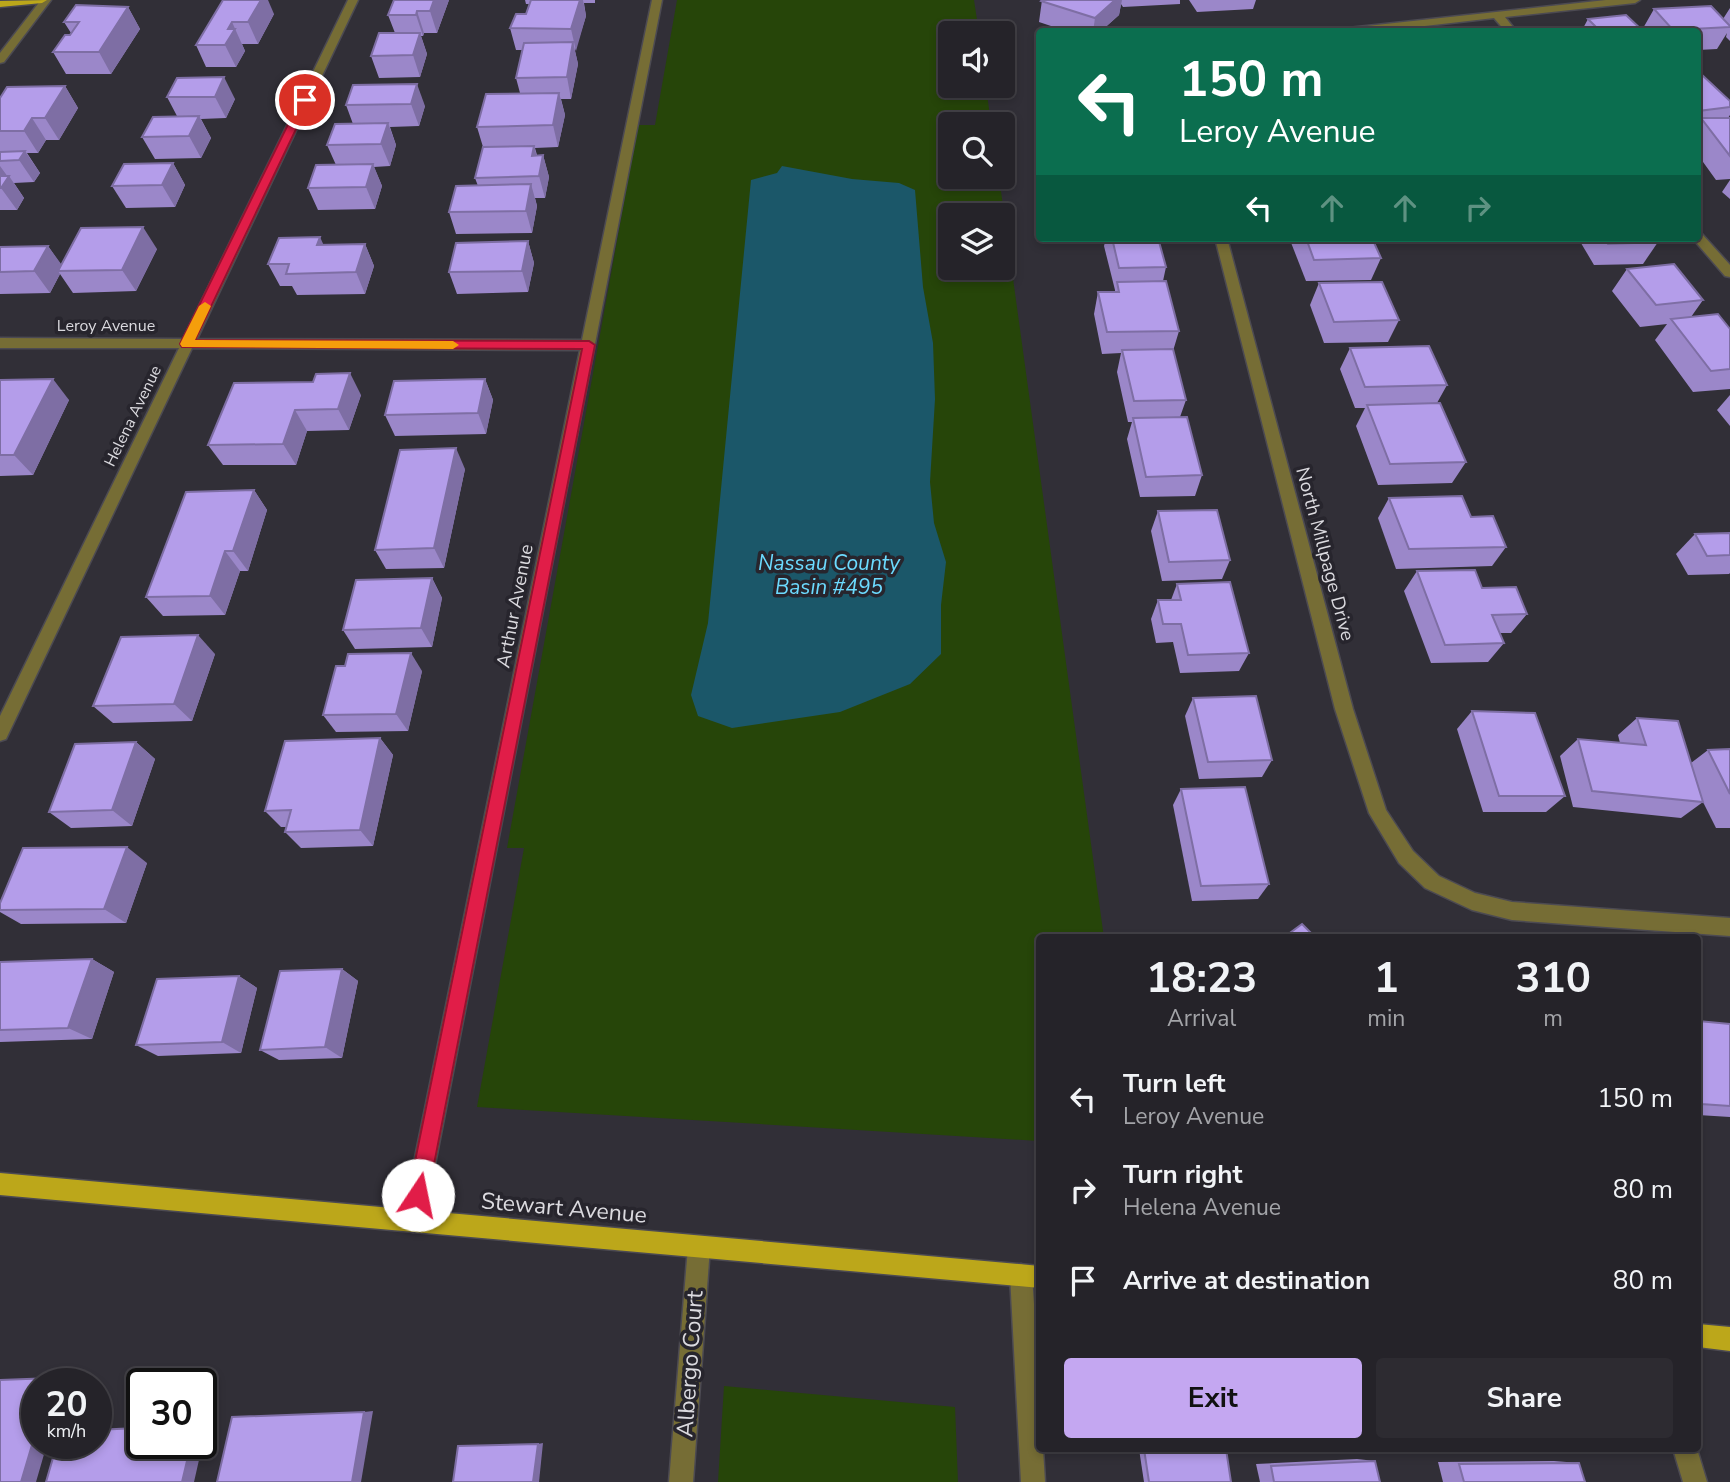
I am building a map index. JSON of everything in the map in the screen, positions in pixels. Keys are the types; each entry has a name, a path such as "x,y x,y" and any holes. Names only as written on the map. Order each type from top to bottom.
{"main road":[{"path":"0,4 44,0"},
{"name":"Stewart Avenue","path":"0,1184 1030,1276"},
{"path":"1701,1336 1730,1339"}],"street":[{"path":"0,60 44,0"},
{"name":"Helena Avenue","path":"0,734 353,0"},
{"name":"Arthur Avenue","path":"413,1221 657,0"},
{"path":"1376,28 1635,0"},
{"path":"1497,15 1508,28"},
{"path":"1701,240 1730,273"},
{"name":"North Millpage Drive","path":"1222,242 1344,709 1378,813 1406,857 1432,882 1472,901 1511,911 1730,927"},
{"name":"Leroy Avenue","path":"0,343 589,345"},
{"name":"Albergo Court","path":"681,1482 699,1247"},
{"path":"1030,1276 1033,1482"},
{"path":"1686,1452 1695,1482"}],"green space":[{"path":"677,0 974,0 977,21 938,21 938,98 988,98 989,112 938,112 938,189 1001,189 1003,203 938,203 938,280 1013,280 1103,934 1036,934 1036,1141 477,1107 524,848 507,848 638,125 655,125"},
{"path":"724,1386 955,1407 958,1482 718,1482"}],"water":[{"name":"Nassau County Basin #495","path":"782,166 852,179 899,183 915,190 923,287 933,343 935,399 930,482 934,523 946,562 941,605 941,654 910,684 840,712 732,728 698,716 691,695 708,623 751,180 777,173"}],"building":[{"path":"223,0 261,0 248,22 232,22 228,29 235,29 225,45 196,45"},
{"path":"394,0 434,0 430,11 417,11 416,15 388,15"},
{"path":"531,0 580,0 571,29 510,28 516,14 526,14"},
{"path":"1042,0 1115,0 1095,18"},
{"path":"76,5 128,7 99,52 53,52 79,22 64,22"},
{"path":"1711,6 1730,27 1671,28 1654,9"},
{"path":"1626,15 1640,28 1597,28 1588,19"},
{"path":"379,33 420,33 413,55 371,56"},
{"path":"573,42 567,77 516,78 524,43"},
{"path":"1701,74 1730,101 1730,107 1701,111"},
{"path":"224,77 215,97 167,97 177,78"},
{"path":"417,84 411,104 346,105 353,85"},
{"path":"65,86 45,118 32,118 24,131 0,131 0,98 7,87"},
{"path":"559,93 553,125 477,127 486,94"},
{"path":"199,116 189,136 142,137 153,117"},
{"path":"1701,118 1730,118 1730,156"},
{"path":"388,123 381,144 327,145 335,124"},
{"path":"534,146 532,156 543,155 539,176 475,178 483,147"},
{"path":"25,151 19,160 0,161 0,152"},
{"path":"173,163 162,185 112,186 124,164"},
{"path":"373,164 366,187 308,188 316,165"},
{"path":"0,176 9,176 1,188 0,188"},
{"path":"531,184 526,211 449,212 456,186"},
{"path":"143,227 122,270 58,271 81,228"},
{"path":"320,237 317,245 365,244 356,272 286,274 289,264 268,264 279,238"},
{"path":"528,241 522,271 449,272 456,243"},
{"path":"1113,242 1159,242 1166,267 1119,268"},
{"path":"1307,242 1374,242 1381,258 1314,260"},
{"path":"1607,242 1658,242 1608,244"},
{"path":"48,246 34,271 0,272 0,247"},
{"path":"1674,264 1703,300 1656,305 1627,269"},
{"path":"1166,281 1179,331 1107,332 1098,292 1119,292 1117,282"},
{"path":"1382,282 1399,320 1334,322 1319,283"},
{"path":"1718,314 1730,329 1730,369 1711,371 1671,319"},
{"path":"1429,346 1447,385 1365,387 1350,348"},
{"path":"1173,349 1186,400 1134,401 1122,350"},
{"path":"350,373 338,409 295,410 283,444 208,445 234,383 313,382 316,374"},
{"path":"53,379 14,455 0,455 0,380"},
{"path":"485,379 478,413 385,415 394,381"},
{"path":"1440,403 1466,462 1390,464 1367,405"},
{"path":"1187,417 1202,475 1146,477 1133,418"},
{"path":"456,448 434,548 375,550 400,450"},
{"path":"254,490 233,551 225,551 210,596 146,597 186,492"},
{"path":"1462,496 1471,517 1493,516 1506,547 1409,549 1389,498"},
{"path":"1217,510 1230,560 1169,562 1158,511"},
{"path":"1730,533 1730,555 1707,556 1695,534"},
{"path":"1475,570 1482,588 1516,587 1527,614 1492,615 1504,643 1445,645 1417,571"},
{"path":"432,578 421,628 343,630 356,580"},
{"path":"1230,582 1249,653 1188,655 1181,624 1163,624 1158,600 1181,600 1177,584"},
{"path":"198,635 174,704 93,706 121,637"},
{"path":"411,653 396,714 323,715 336,666 345,666 348,654"},
{"path":"1256,696 1272,760 1208,762 1193,698"},
{"path":"1472,711 1535,713 1565,796 1499,796"},
{"path":"1637,718 1678,721 1703,802 1592,791 1578,739 1646,745"},
{"path":"380,738 360,830 285,832 291,810 265,811 285,741"},
{"path":"136,742 112,810 49,812 75,744"},
{"path":"1730,749 1730,794 1708,750"},
{"path":"1245,787 1269,884 1201,886 1181,789"},
{"path":"127,847 104,909 0,910 0,903 23,848"},
{"path":"1302,924 1312,934 1288,934"},
{"path":"92,959 68,1028 0,1030 0,962"},
{"path":"342,969 325,1047 260,1050 280,971"},
{"path":"239,976 222,1042 136,1045 157,979"},
{"path":"1701,1021 1730,1024 1730,1106 1701,1104"},
{"path":"21,1379 21,1459 28,1459 21,1482 0,1482 0,1380"},
{"path":"364,1412 352,1482 217,1482 232,1417"},
{"path":"112,1429 126,1429 126,1459 187,1459 182,1482 46,1482 53,1459 112,1459"},
{"path":"538,1444 533,1482 453,1482 458,1446"},
{"path":"1144,1452 1226,1452 1231,1482 1149,1482"},
{"path":"1375,1461 1380,1482 1274,1482 1271,1466"},
{"path":"1579,1463 1585,1482 1464,1482 1459,1464"}],"slow traffic":[{"path":"205,306 187,344 453,345"}],"route":[{"path":"305,100 187,344 589,345 418,1195"}]}
